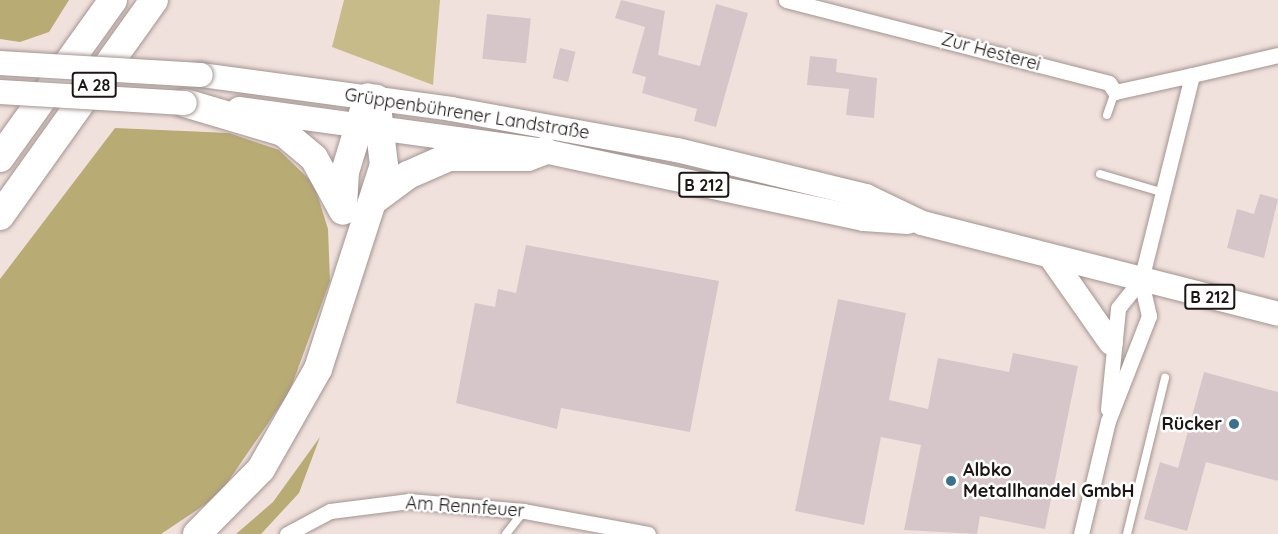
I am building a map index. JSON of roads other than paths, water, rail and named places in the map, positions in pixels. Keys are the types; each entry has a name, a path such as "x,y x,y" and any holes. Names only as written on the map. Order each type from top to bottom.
{"highway":[{"name":"A 28","path":"0,158 113,0"},
{"name":"A 28","path":"0,216 154,0"},
{"path":"349,272 343,211 345,172 369,126 372,97"},
{"path":"185,103 283,132 315,158 343,211"},
{"path":"197,534 261,468 297,412 318,369 384,165 369,126"},
{"path":"374,201 408,175 449,157 528,157 544,151"}],"main road":[{"name":"Grüppenbührener Landstraße","path":"8,61 201,75 372,97 677,150 866,196 922,223"},
{"name":"Grüppenbührener Landstraße","path":"0,92 185,103 544,151 864,219 922,223 1278,314"},
{"path":"1050,256 1111,342"}],"street":[{"name":"Zur Hesterei","path":"786,0 1109,83 1115,92"},
{"path":"1115,92 1278,55"},
{"path":"1108,421 1111,342 1118,308 1141,280 1191,75"},
{"path":"1081,534 1108,421 1149,316 1141,280"},
{"name":"Am Rennfeuer","path":"287,534 330,511 370,503 524,510 648,534"}],"lane":[{"path":"1107,116 1115,92"},
{"path":"1100,174 1164,193"},
{"path":"1127,534 1165,378"},
{"path":"506,534 524,510"}],"place":[{"name":"Rücker","path":"1234,424"},
{"name":"Albko Metallhandel GmbH","path":"951,481"}]}
